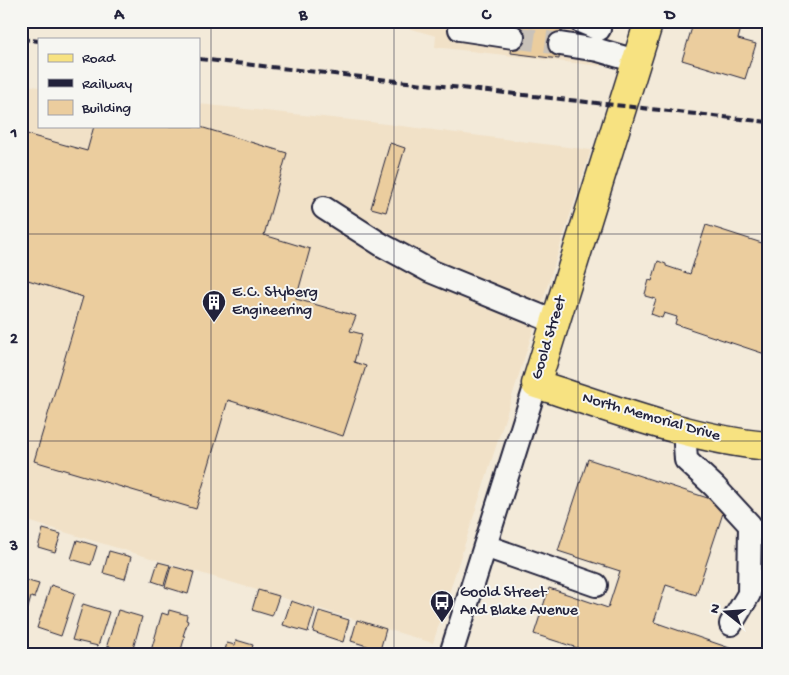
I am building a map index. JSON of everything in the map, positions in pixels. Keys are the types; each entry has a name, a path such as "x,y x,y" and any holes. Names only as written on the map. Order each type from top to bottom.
{"main road":[{"name":"Goold Street","path":"536,384 649,21"},
{"name":"North Memorial Drive","path":"536,384 711,437 768,446"}],"street":[{"path":"463,21 460,29 513,37"},
{"path":"560,44 592,33 636,61"},
{"path":"324,208 382,245 430,271 555,322"},
{"name":"Goold Street","path":"451,654 536,384"},
{"path":"684,429 686,460 750,525 750,594 731,624"},
{"path":"484,546 596,585"}],"shaded area":[{"path":"383,21 615,21 601,66 435,47 436,36"},
{"path":"21,84 38,87 38,128 200,128 200,104 370,122 591,150 433,643 21,519"}],"building":[{"path":"515,21 563,22 559,59 511,53"},
{"path":"694,21 743,21 738,39 756,44 745,79 682,60"},
{"name":"E.C. Styberg Engineering","path":"200,127 287,153 264,235 310,249 296,299 356,316 350,331 362,334 354,362 366,366 343,436 228,400 196,509 34,461 83,297 28,280 21,301 21,130 29,135 87,151 93,128"},
{"path":"390,143 405,148 386,212 371,208"},
{"path":"706,225 768,245 768,355 675,324 677,317 664,313 662,318 651,314 656,299 645,296 645,294 649,280 652,281 658,261 666,264 666,266 690,274"},
{"path":"588,459 726,504 696,595 666,585 654,622 747,654 596,654 534,634 549,588 608,608 620,571 558,551"},
{"path":"43,529 61,534 55,552 38,547"},
{"path":"77,540 97,546 91,565 71,559"},
{"path":"109,551 131,557 125,579 103,573"},
{"path":"158,562 170,565 164,585 152,581"},
{"path":"171,566 194,572 188,594 165,587"},
{"path":"21,579 39,584 34,598 31,597 24,622 21,622"},
{"path":"51,585 75,593 61,636 37,628"},
{"path":"258,590 279,596 272,616 252,610"},
{"path":"291,601 315,609 308,632 283,625"},
{"path":"83,604 109,612 98,646 72,640"},
{"path":"118,610 142,617 132,652 129,654 108,653 110,646 107,645"},
{"path":"169,610 187,615 186,620 188,621 181,650 179,650 178,654 150,654 162,613 168,615"},
{"path":"319,611 349,620 343,642 313,632"},
{"path":"357,620 386,629 380,650 351,641"},
{"path":"236,640 253,645 250,654 224,654 227,643 235,645"}],"tunnel":[{"path":"513,37 560,44"}],"railway":[{"path":"21,39 38,41"},
{"path":"200,59 768,122"}],"place":[{"name":"E.C. Styberg Engineering","path":"214,323"},
{"name":"Goold Street And Blake Avenue","path":"442,623"}]}
